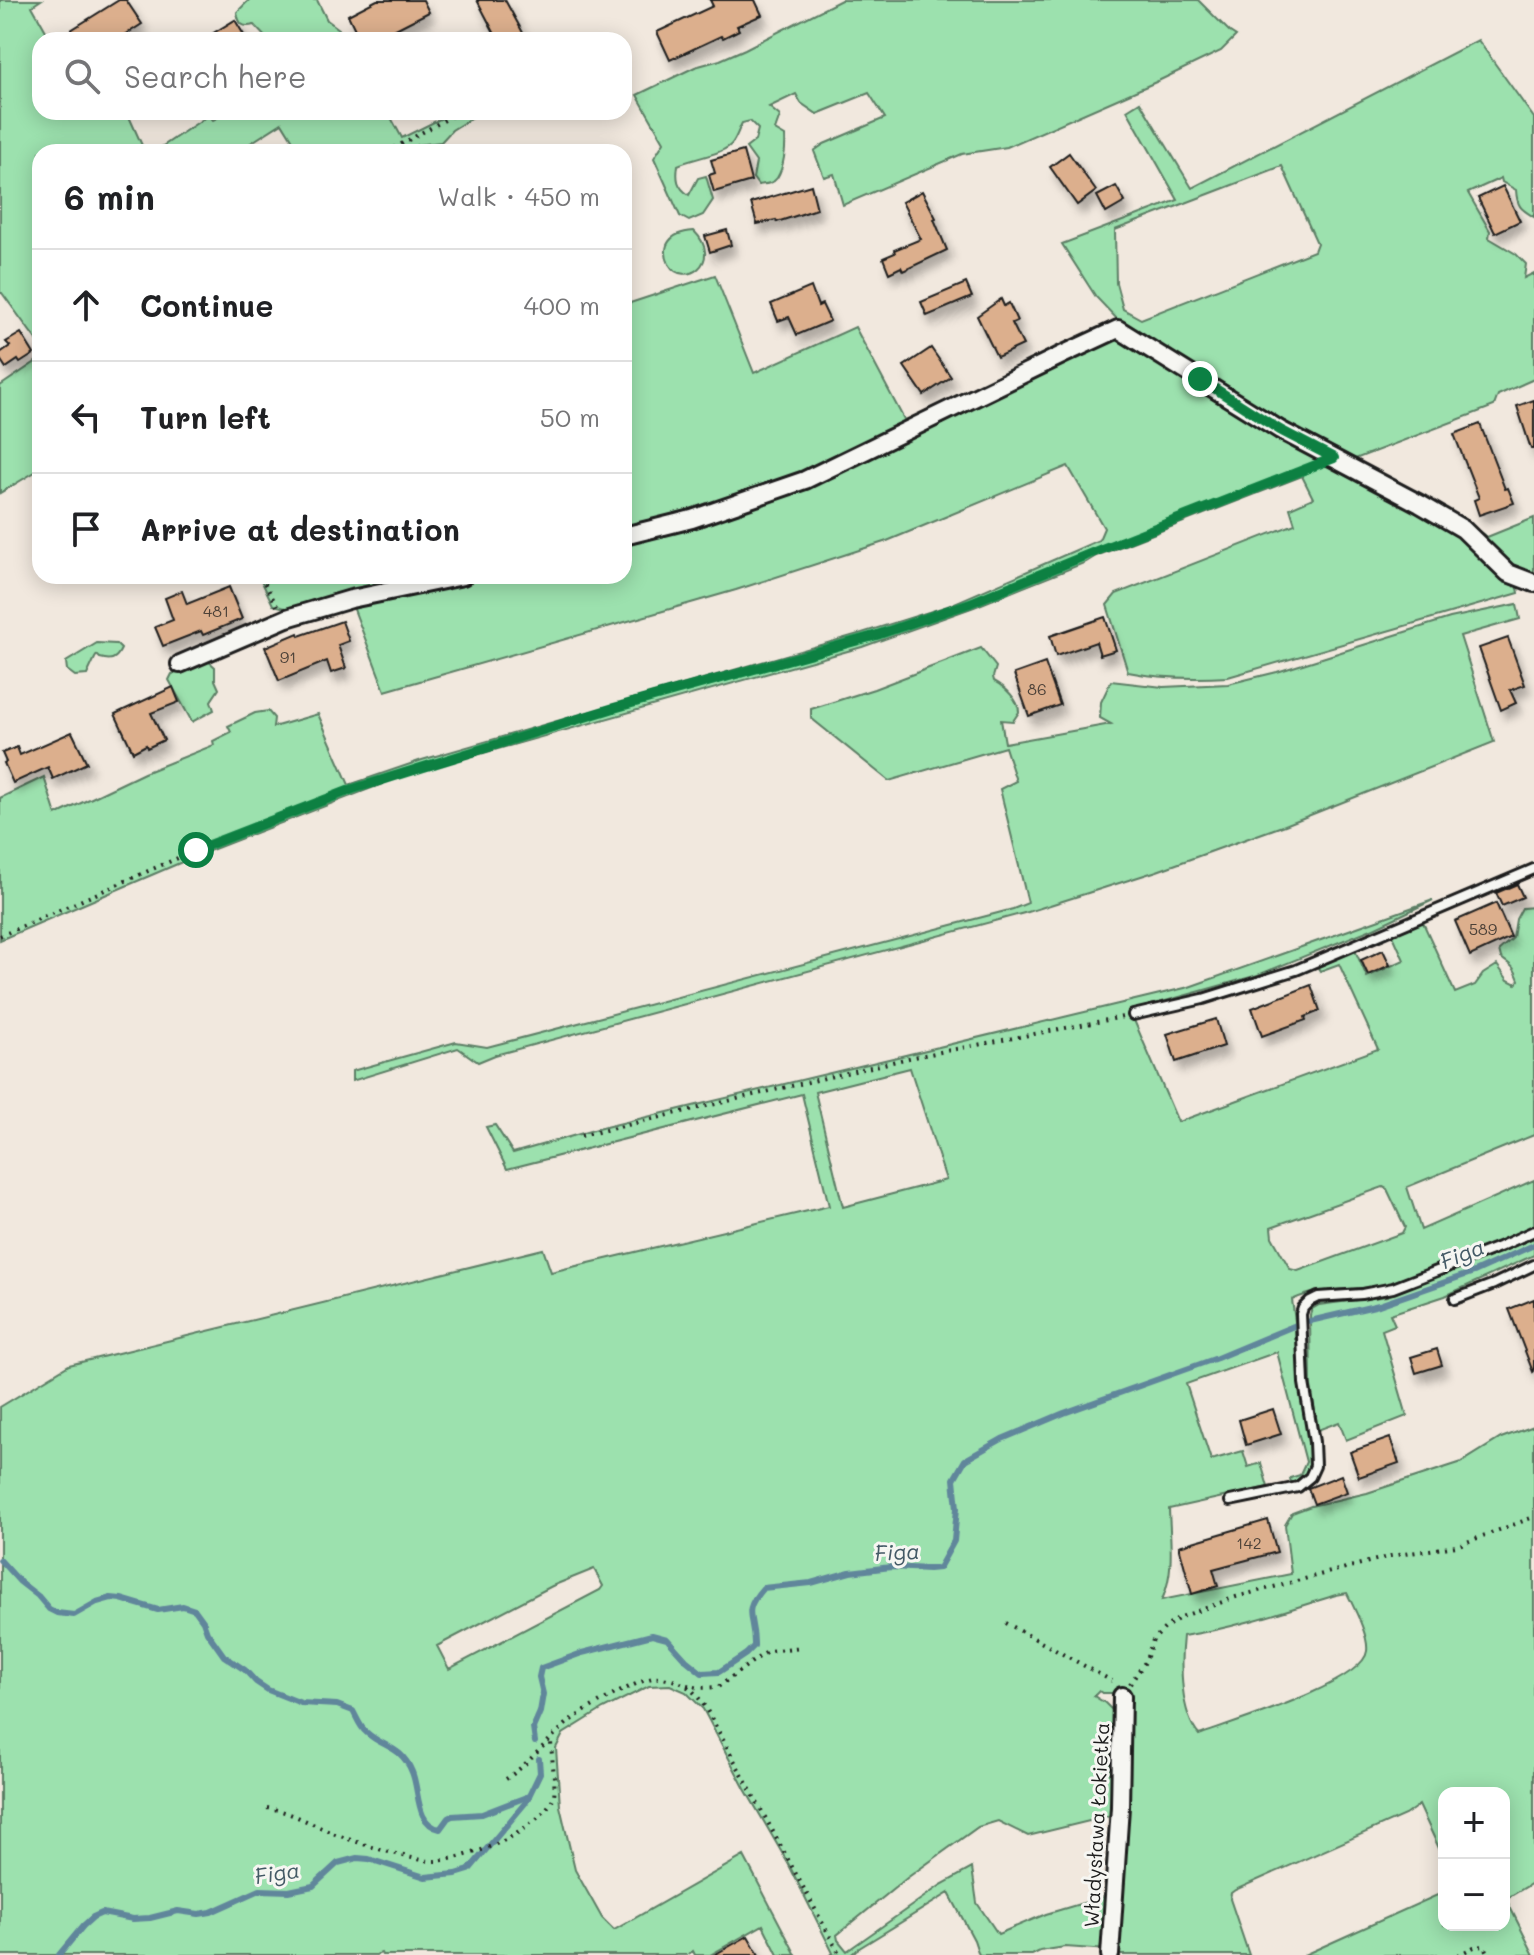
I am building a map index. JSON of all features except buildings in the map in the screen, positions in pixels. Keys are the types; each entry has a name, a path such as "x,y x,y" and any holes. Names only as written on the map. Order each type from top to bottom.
{"street":[{"path":"632,534 692,519 805,480 1118,329 1280,430 1463,529 1508,573 1534,583"},
{"path":"180,664 284,619 351,599 424,584"},
{"name":"Władysława Łokietka","path":"1110,1955 1120,1807 1122,1696"}],"lane":[{"path":"1133,1015 1203,999 1296,970 1534,869"},
{"path":"1230,1501 1298,1487 1310,1477 1315,1466 1304,1383 1301,1314 1310,1301 1318,1297 1393,1288 1534,1231"},
{"path":"1455,1299 1534,1265"}],"path":[{"path":"401,144 445,120"},
{"path":"0,936 196,850 353,789 614,708 877,635 970,603 1334,458"},
{"path":"265,584 284,619"},
{"path":"581,1136 909,1058 1133,1015"},
{"path":"1122,1696 1145,1662 1153,1640 1181,1617 1236,1597 1391,1556 1456,1546 1534,1517"},
{"path":"1006,1623 1108,1678 1118,1686 1122,1696"},
{"path":"506,1779 521,1769 572,1719 625,1689 653,1678 669,1679 699,1688 718,1687 769,1651 802,1647"},
{"path":"684,1685 698,1696 714,1723 840,1955"},
{"path":"267,1808 279,1809 337,1835 435,1861 483,1850 512,1837 540,1816 554,1796 551,1740"},
{"path":"1458,1955 1474,1947 1485,1946 1489,1955"}],"green space":[{"path":"0,0 41,0 32,6 47,32 32,32 32,120 131,120 141,144 32,144 32,334 0,293"},
{"path":"249,0 317,0 327,20 339,32 261,32 254,25 244,26 237,12"},
{"path":"841,0 1198,0 1236,36 1221,51 1007,147 962,154 843,205 834,174 824,177 814,151 885,118 869,93 817,114 801,103 796,94 769,107 780,116 775,130 785,136 783,163 775,180 758,185 753,178 756,162 746,148 755,141 758,129 750,121 742,123 729,146 678,165 678,182 685,192 689,195 698,178 706,176 713,200 703,215 689,221 680,216 654,158 664,142 637,95 695,67 745,49"},
{"path":"1478,40 1534,118 1534,217 1520,207 1516,190 1502,182 1501,178 1468,193 1490,231 1489,238 1516,254 1526,264 1524,278 1534,273 1534,379 1498,395 1494,406 1350,461 1117,319 1096,297 1062,244 1178,200 1127,110 1140,102 1192,188","holes":["1282,166 1317,243 1314,251 1141,319 1123,309 1116,283 1115,230"]},
{"path":"202,120 392,120 402,138 438,120 468,120 441,142 425,144 295,144 282,123 249,144 166,144"},
{"path":"694,231 702,242 705,253 703,262 691,273 683,274 669,264 667,245 675,236"},
{"path":"715,275 754,373 855,327 906,423 797,476 715,506 632,529 632,302"},
{"path":"1123,339 1448,522 1517,582 1519,593 1228,677 1178,678 1128,672 1107,605 1116,594 1295,524 1290,508 1313,498 1302,476 974,607 862,647 405,775 196,856 0,940 0,798 44,777 56,815 144,773 214,745 213,741 231,732 228,726 255,713 268,711 274,718 273,727 318,714 349,785 422,760 948,606 1099,540 1104,528 1068,466 887,541 736,590 385,691 352,604 445,584 632,584 632,539 691,524 1098,345"},
{"path":"32,364 32,474 0,493 0,386"},
{"path":"1455,514 1487,537 1534,518 1534,576 1510,563"},
{"path":"263,584 399,584 298,611 273,605"},
{"path":"1517,604 1520,619 1460,636 1494,742 1285,825 1157,871 1028,912 478,1062 458,1048 352,1081 352,1071 456,1042 487,1047 1028,903 1000,789 1016,781 1005,747 889,781 811,718 811,709 874,689 981,648 996,667 994,681 1017,703 1019,712 1013,721 1001,720 1005,743 1111,724 1100,718 1101,702 1111,681 1163,687 1228,684 1277,672 1450,618"},
{"path":"97,643 116,644 121,649 113,659 97,655 87,675 75,676 67,670 66,662"},
{"path":"206,659 215,667 219,689 211,701 214,710 192,722 169,680 172,674"},
{"path":"1433,900 1374,928 1258,975 1130,1011 1178,1122 1378,1049 1339,964 1320,971 1315,963 1354,948 1367,977 1404,960 1391,931 1421,918 1455,993 1475,985 1483,974 1497,965 1508,980 1516,984 1519,980 1516,972 1501,958 1499,950 1513,938 1516,919 1522,908 1534,907 1534,1135 1407,1187 1421,1230 1534,1180 1534,1226 1396,1282 1315,1292 1292,1300 1312,1455 1311,1465 1303,1478 1291,1483 1290,1478 1300,1475 1306,1462 1277,1352 1186,1384 1211,1460 1243,1451 1248,1467 1261,1463 1268,1487 1169,1509 1170,1567 1162,1600 1291,1574 1285,1525 1292,1513 1462,1462 1501,1438 1534,1426 1534,1882 1510,1897 1510,1787 1438,1787 1438,1846 1419,1805 1405,1815 1231,1893 1230,1899 1249,1955 1119,1955 1129,1756 1127,1725 1131,1698 1099,1691 1094,1696 1117,1715 1114,1815 1028,1836 998,1821 978,1827 907,1878 837,1935 847,1951 941,1885 972,1868 977,1903 998,1934 1046,1914 1110,1895 1108,1950 1065,1947 1032,1955 979,1955 949,1893 851,1955 831,1955 833,1953 789,1865 703,1709 686,1692 670,1685 649,1686 563,1734 556,1748 560,1806 575,1870 602,1918 614,1930 744,1856 796,1955 778,1955 763,1925 710,1955 695,1955 693,1951 687,1955 0,1955 0,1407 69,1365 543,1249 551,1272 829,1206 802,1094 507,1169 486,1127 495,1125 513,1153 597,1129 1189,987","holes":["910,1068 946,1180 843,1207 815,1092","1383,1187 1387,1189 1405,1227 1402,1233 1298,1271 1290,1269 1272,1237 1271,1227","594,1569 603,1586 600,1590 449,1669 437,1646 552,1586","1347,1593 1367,1645 1360,1663 1320,1689 1199,1735 1185,1701 1183,1636 1241,1624"]},
{"path":"1534,1238 1534,1255 1445,1296 1390,1314 1395,1325 1382,1330 1407,1416 1346,1440 1339,1422 1318,1430 1311,1386 1312,1309 1319,1305 1387,1296"},
{"path":"1438,1895 1438,1931 1510,1931 1510,1907 1534,1955 1304,1955"}],"waterway":[{"name":"Figa","path":"1310,1321 1379,1305 1474,1272 1534,1245"},
{"name":"Figa","path":"535,1742 533,1728 543,1694 539,1677 541,1668 582,1653 652,1635 667,1639 702,1673 719,1672 754,1646 750,1610 763,1588 811,1583 850,1572 891,1567 939,1568 954,1541 957,1508 954,1479 965,1460 1002,1439 1064,1413 1217,1358 1296,1325"},
{"path":"0,1560 49,1609 57,1613 74,1615 111,1598 158,1610 183,1606 195,1610 224,1656 268,1690 301,1703 337,1705 353,1711 366,1732 408,1763 422,1814 432,1826 440,1829 452,1816 482,1814 529,1796"},
{"name":"Figa","path":"59,1955 83,1926 102,1913 133,1919 178,1911 211,1912 260,1890 289,1891 313,1886 338,1863 357,1858 425,1877 469,1870 526,1802 540,1773 539,1759"}],"route":[{"path":"196,850 353,789 614,708 877,635 970,603 1334,458 1280,430 1200,379"}]}
